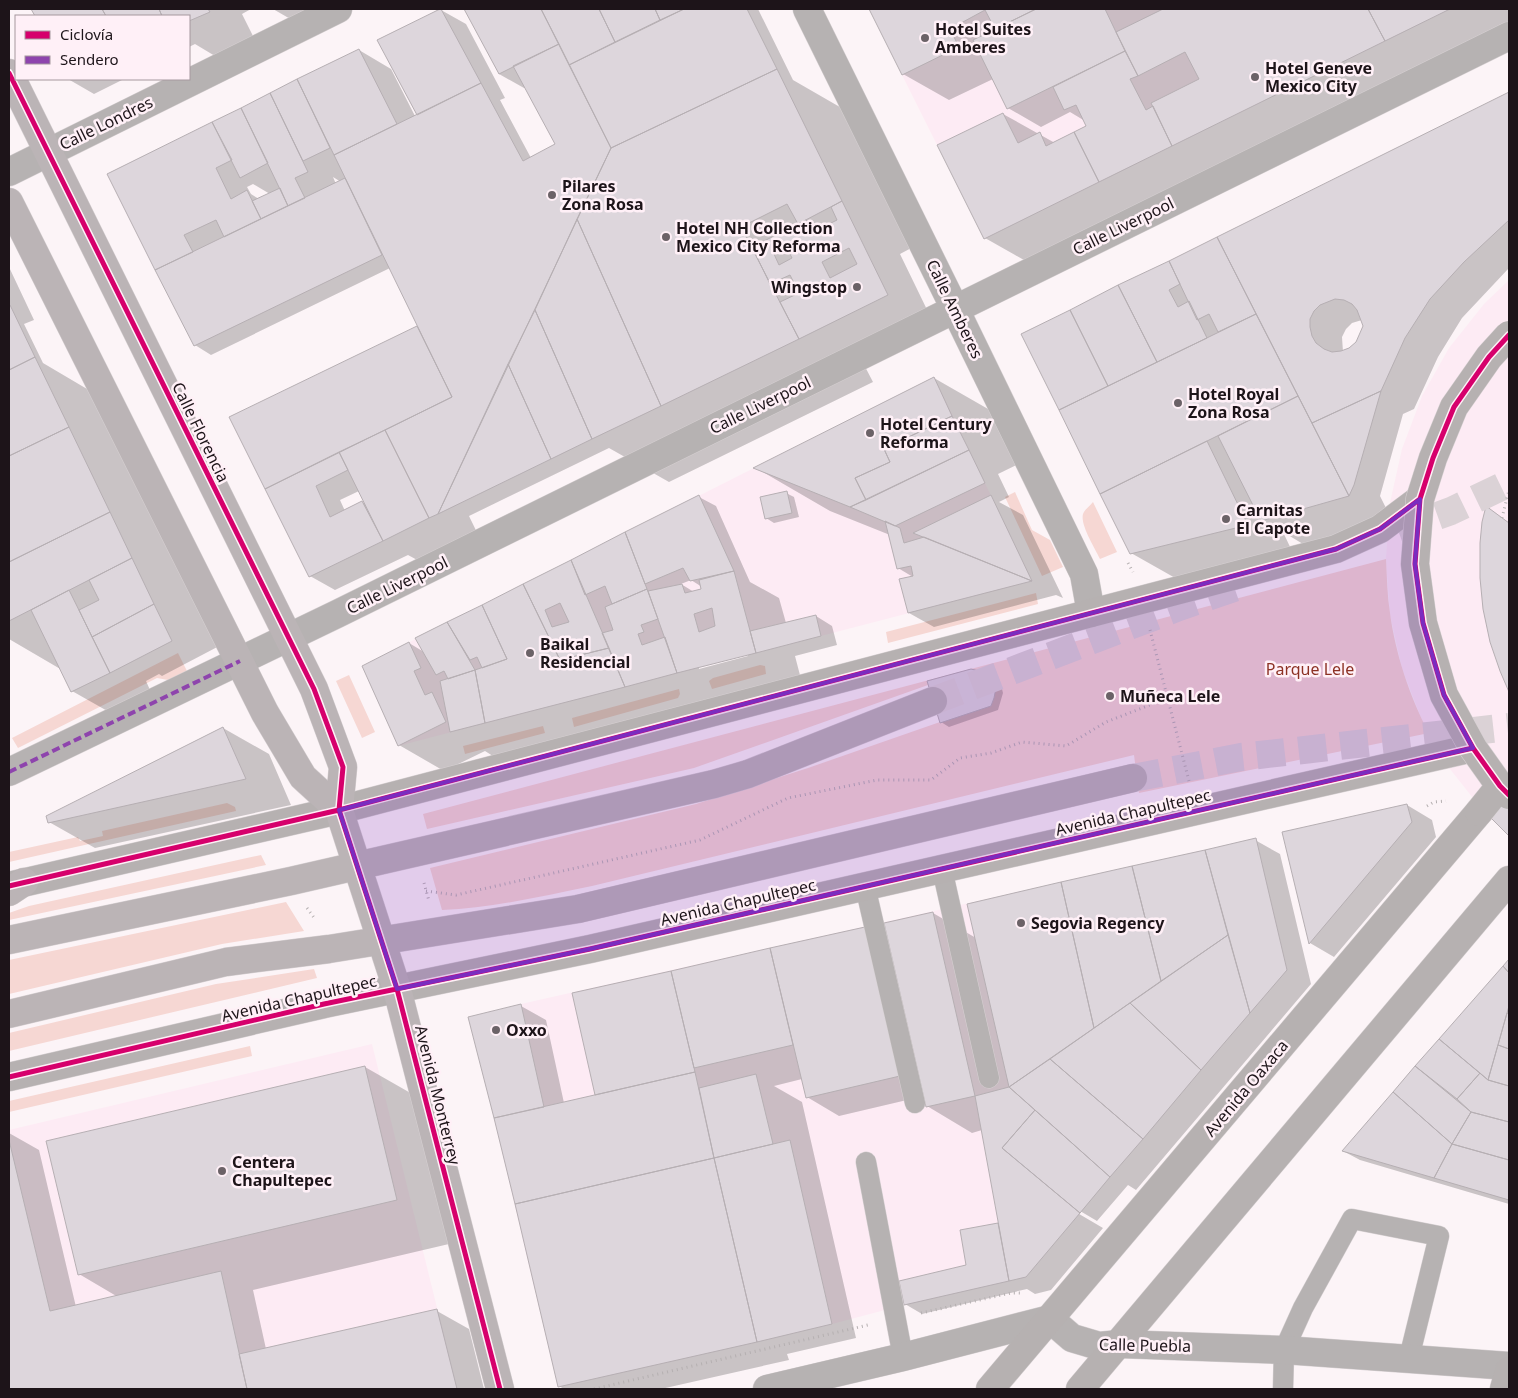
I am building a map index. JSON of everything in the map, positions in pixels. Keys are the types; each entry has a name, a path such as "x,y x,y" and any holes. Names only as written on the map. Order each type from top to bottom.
{"main road":[{"name":"Calle Florencia","path":"9,73 314,688 343,767 339,810"},
{"path":"9,202 265,713 302,777 339,810"},
{"path":"1504,791 1472,748 1444,695 1423,623 1415,564 1420,499 1433,458 1454,407 1489,357 1509,335"},
{"path":"14,887 339,810 1336,549 1380,530 1420,499"},
{"path":"9,940 357,865 714,784 748,774 933,701"},
{"name":"Avenida Chapultepec","path":"9,1077 316,1006 590,949 1472,748"},
{"name":"Avenida Chapultepec","path":"9,1014 226,962 329,949 578,910 1133,778"},
{"name":"Avenida Oaxaca","path":"990,1389 1479,812 1504,791"},
{"name":"Avenida Monterrey","path":"339,810 397,989 500,1389"},
{"path":"1080,1389 1509,880"},
{"path":"1504,1389 1509,1371"}],"street":[{"name":"Calle Londres","path":"9,172 338,9"},
{"name":"Calle Amberes","path":"807,9 1084,574 1091,613"},
{"name":"Calle Liverpool","path":"9,772 240,662 1509,36"},
{"name":"Calle Puebla","path":"1050,1319 1072,1338 1099,1346 1119,1344 1284,1350 1509,1366"},
{"path":"767,1389 903,1357 1050,1319"}],"lane":[{"path":"942,869 990,1078"},
{"path":"865,886 914,1103"},
{"path":"866,1162 903,1357"},
{"path":"1283,1389 1284,1350 1303,1308 1352,1219 1439,1236 1409,1358"}],"path":[{"path":"1502,518 1509,490"},
{"path":"1148,623 1190,782"},
{"path":"426,891 456,894 700,840 788,798 877,780 931,780 960,758 991,753 1022,742 1066,746 1106,722 1168,698"},
{"path":"1428,806 1434,802"},
{"path":"422,877 430,905"},
{"path":"304,904 319,924"},
{"path":"594,1389 896,1318 1011,1293 1021,1293"}],"highlighted area":[{"path":"1420,499 1415,564 1423,623 1444,695 1473,748 590,949 397,989 339,810 1336,549 1380,529"}],"shaded area":[{"path":"869,9 1450,9 984,239"},
{"path":"1509,280 1509,836 1484,812 1450,769 1422,720 1402,668 1390,614 1386,559 1390,503 1402,449 1422,396 1449,348 1484,304"},
{"path":"934,377 1032,581 398,746 362,666"},
{"path":"1205,850 1228,935 1009,1087 975,1096 1009,1281 558,1387 494,1118 521,1004"},
{"path":"372,1044 457,1389 247,1389 221,1271 50,1311 9,1140 9,1130"}],"green space":[{"path":"1015,492 1032,530 1050,540 1063,567 1042,576 1005,497"},
{"path":"1093,502 1117,552 1100,559 1086,530 1083,519 1084,512"},
{"name":"Parque Lele","path":"1386,559 1392,628 1410,690 1429,733 1139,793 1134,755 592,886 499,904 442,910 430,868 696,804 808,768 940,722 928,685 694,768 427,829 423,814"},
{"path":"1036,593 1038,604 888,643 886,632"},
{"path":"178,653 187,671 168,680 157,678 18,748 12,738"},
{"path":"760,665 765,666 766,674 712,689 709,681 713,678"},
{"path":"349,675 375,732 362,738 336,681"},
{"path":"679,689 680,694 678,698 574,727 572,718"},
{"path":"543,726 545,733 465,754 463,746"},
{"path":"227,803 235,807 236,811 9,862 9,852 78,837 80,841 103,836 102,831"},
{"path":"261,855 266,865 9,920 9,913 29,906"},
{"path":"286,902 304,931 222,944 9,994 9,960"},
{"path":"314,969 317,978 9,1051 9,1033 216,984"},
{"path":"250,1046 252,1056 9,1112 9,1101"}],"building":[{"path":"31,9 102,9 105,15 34,15"},
{"path":"102,9 159,9 162,15 105,15"},
{"path":"159,9 208,9 210,12 190,21 190,15 162,15"},
{"path":"440,9 481,83 417,115 377,40"},
{"path":"464,9 541,9 559,44 499,74"},
{"path":"541,9 599,9 615,42 569,65"},
{"path":"599,9 655,9 660,20 615,42"},
{"path":"655,9 684,9 660,20"},
{"path":"684,9 747,9 777,69 611,148 569,65"},
{"path":"869,9 1036,9 995,29 985,10 950,29 959,47 902,75"},
{"path":"1036,9 1105,9 1125,51 1007,109 973,40"},
{"name":"Hotel Geneve Mexico City","path":"1163,9 1368,9 1385,41 1172,146 1151,103 1199,79 1185,52 1138,76 1116,32"},
{"path":"1368,9 1450,9 1385,41"},
{"path":"559,44 611,148 438,514 429,518 385,430 452,397 334,155 481,83 523,161 555,144 513,66"},
{"path":"359,49 397,124 334,155 297,79"},
{"path":"1125,51 1138,76 1130,79 1146,110 1153,106 1172,146 1099,182 1074,132 1086,126 1076,105 1064,110 1053,87"},
{"name":"Hotel NH Collection Mexico City Reforma","path":"777,69 842,201 798,224 787,204 741,227 799,339 661,406 577,219 611,148"},
{"path":"297,79 330,148 303,161 270,93"},
{"path":"1509,92 1509,220 1464,262 1430,299 1405,338 1381,391 1312,423 1217,237","holes":["1335,299 1344,300 1352,304 1357,310 1363,326 1356,342 1349,348 1332,352 1316,343 1312,336 1310,319 1320,305"]},
{"path":"270,93 308,172 295,178 305,198 288,206 241,108"},
{"path":"241,108 268,163 240,178 212,122"},
{"path":"1003,113 1018,143 1040,132 1046,146 1074,132 1099,182 984,239 937,145"},
{"path":"212,122 232,160 216,168 231,199 247,190 261,219 224,237 216,220 184,235 193,252 155,270 107,174"},
{"path":"345,178 382,255 194,346 155,270"},
{"path":"280,188 288,206 261,219 252,201"},
{"path":"842,201 888,295 799,339 780,302 799,293 790,275 770,284 752,247 806,220 813,232 837,220 831,207","holes":["787,248 792,258 779,265 774,254","849,248 857,264 830,278 822,262"]},
{"path":"577,219 661,406 592,439 535,310"},
{"path":"1217,237 1256,314 1218,332 1209,314 1197,320 1169,261"},
{"path":"1169,261 1180,284 1169,290 1178,307 1189,301 1207,338 1157,362 1118,285"},
{"path":"1118,285 1157,362 1108,386 1070,310"},
{"path":"9,306 35,357 9,370"},
{"path":"535,310 592,439 551,459 508,364"},
{"path":"1070,310 1108,386 1059,410 1021,334"},
{"name":"Hotel Royal Zona Rosa","path":"1256,314 1298,396 1100,494 1059,410"},
{"path":"417,326 452,397 265,489 229,417"},
{"path":"35,357 69,427 9,456 9,370"},
{"path":"508,364 551,459 438,514"},
{"name":"Hotel Century Reforma","path":"934,377 952,416 884,449 890,462 855,478 866,500 850,507 753,468"},
{"path":"1381,391 1354,485 1349,496 1312,423"},
{"path":"1298,396 1349,496 1261,521 1218,436"},
{"path":"952,416 969,450 866,500 855,478 890,462 884,449"},
{"path":"69,427 110,512 9,562 9,456"},
{"path":"385,430 429,518 383,541 339,452"},
{"path":"1207,441 1248,525 1130,554 1100,494"},
{"path":"969,450 985,483 895,526 850,507"},
{"path":"339,452 348,470 316,486 330,517 362,501 383,541 309,577 265,489"},
{"path":"787,491 792,513 765,519 760,497"},
{"path":"699,495 734,571 690,581 683,568 645,584 625,532"},
{"path":"991,495 1032,581 913,533"},
{"path":"1486,506 1509,523 1509,692 1490,642 1483,609 1480,578 1480,543"},
{"path":"110,512 132,558 9,621 9,562"},
{"path":"885,521 900,528 904,543 924,537 1032,581 908,613 899,579 913,576 911,566 897,569"},
{"path":"625,532 647,589 612,604 605,586 585,595 571,560"},
{"path":"132,558 154,604 92,637 79,610 99,600 89,580"},
{"path":"571,560 609,648 560,660 523,584","holes":["560,603 569,622 552,627 545,610"]},
{"path":"734,571 756,653 677,673 648,591 682,584 685,593 701,589 699,580","holes":["712,608 715,626 699,632 694,614"]},
{"name":"Baikal Residencial","path":"523,584 560,660 609,648 625,687 485,723 475,670 507,659 482,605"},
{"path":"647,589 658,619 641,625 644,632 638,634 642,645 665,637 677,673 625,687 602,633 613,630 605,607"},
{"path":"69,590 110,673 71,692 31,610"},
{"path":"154,604 172,641 110,673 92,637"},
{"path":"482,605 507,659 482,668 477,657 470,660 447,622"},
{"path":"816,615 821,636 756,653 750,631"},
{"path":"447,622 475,670 448,679 444,671 436,675 415,638"},
{"path":"409,642 421,668 414,671 425,695 432,692 446,722 398,746 362,666"},
{"path":"971,669 987,673 993,679 996,688 991,706 940,723 927,681"},
{"path":"475,670 485,723 450,732 440,681"},
{"path":"223,727 246,779 48,823 46,816"},
{"path":"1407,804 1412,822 1309,944 1282,832"},
{"path":"1509,805 1509,836 1480,807"},
{"path":"1256,838 1287,970 1250,1013 1205,850"},
{"path":"1205,850 1228,935 1161,981 1132,866"},
{"path":"1132,866 1161,981 1094,1028 1061,882"},
{"path":"1061,882 1094,1028 1009,1087 967,904"},
{"path":"933,912 975,1096 926,1107 884,923"},
{"path":"865,927 900,1076 806,1098 770,948"},
{"path":"1228,935 1250,1013 1201,1070 1130,1003"},
{"path":"770,948 793,1045 694,1068 671,971"},
{"path":"1509,959 1509,973 1503,966"},
{"path":"1503,966 1509,973 1509,1006 1488,1080 1439,1039"},
{"path":"671,971 695,1072 595,1095 572,993"},
{"path":"1130,1003 1201,1070 1143,1139 1050,1059"},
{"path":"521,1004 544,1107 494,1118 468,1017"},
{"path":"1507,1013 1509,1014 1509,1049 1498,1045"},
{"path":"1439,1039 1480,1073 1457,1099 1415,1066"},
{"path":"1498,1045 1509,1049 1509,1086 1488,1080"},
{"path":"1050,1059 1143,1139 1110,1177 1009,1087"},
{"name":"Centera Chapultepec","path":"365,1066 397,1200 78,1275 46,1141"},
{"path":"1415,1066 1471,1112 1452,1144 1393,1092"},
{"path":"695,1072 714,1158 515,1204 494,1118"},
{"path":"1480,1073 1488,1080 1509,1086 1509,1122 1471,1112 1457,1099"},
{"path":"756,1074 773,1144 714,1158 699,1088"},
{"path":"1009,1087 1035,1110 1002,1148 1080,1213 1026,1277 1009,1281 975,1096"},
{"path":"1393,1092 1452,1144 1434,1178 1342,1151"},
{"path":"1035,1110 1110,1177 1080,1213 1002,1148"},
{"path":"1471,1112 1509,1122 1509,1160 1452,1144"},
{"path":"9,1140 50,1311 221,1271 247,1389 9,1389"},
{"path":"790,1140 832,1324 757,1342 714,1158"},
{"path":"1452,1144 1509,1160 1509,1200 1434,1178"},
{"path":"714,1158 757,1342 558,1387 515,1204"},
{"path":"998,1223 1009,1281 904,1305 899,1281 966,1265 960,1230"},
{"path":"437,1309 457,1389 247,1389 239,1354"}],"tunnel":[{"path":"1398,530 1451,511 1509,483"},
{"path":"933,701 1179,607 1242,585"},
{"path":"1133,778 1241,757 1509,727"}],"marked path":[{"path":"9,772 240,661"}],"cycle path":[{"path":"9,73 314,689 343,767 339,810 397,989 500,1389"},
{"path":"1509,335 1489,357 1454,407 1433,458 1420,499 1415,564 1423,623 1444,695 1473,748 1500,786 1509,795"},
{"path":"9,886 339,810 1336,549 1380,529 1420,499"},
{"path":"9,1077 324,1004 590,949 1473,748"}],"place":[{"name":"Hotel Suites Amberes","path":"925,38"},
{"name":"Hotel Geneve Mexico City","path":"1255,77"},
{"name":"Pilares Zona Rosa","path":"552,195"},
{"name":"Hotel NH Collection Mexico City Reforma","path":"666,237"},
{"name":"Wingstop","path":"857,287"},
{"name":"Hotel Royal Zona Rosa","path":"1178,403"},
{"name":"Hotel Century Reforma","path":"870,433"},
{"name":"Carnitas El Capote","path":"1226,519"},
{"name":"Baikal Residencial","path":"530,653"},
{"name":"Muñeca Lele","path":"1110,696"},
{"name":"Segovia Regency","path":"1021,923"},
{"name":"Oxxo","path":"496,1030"},
{"name":"Centera Chapultepec","path":"222,1171"}]}
